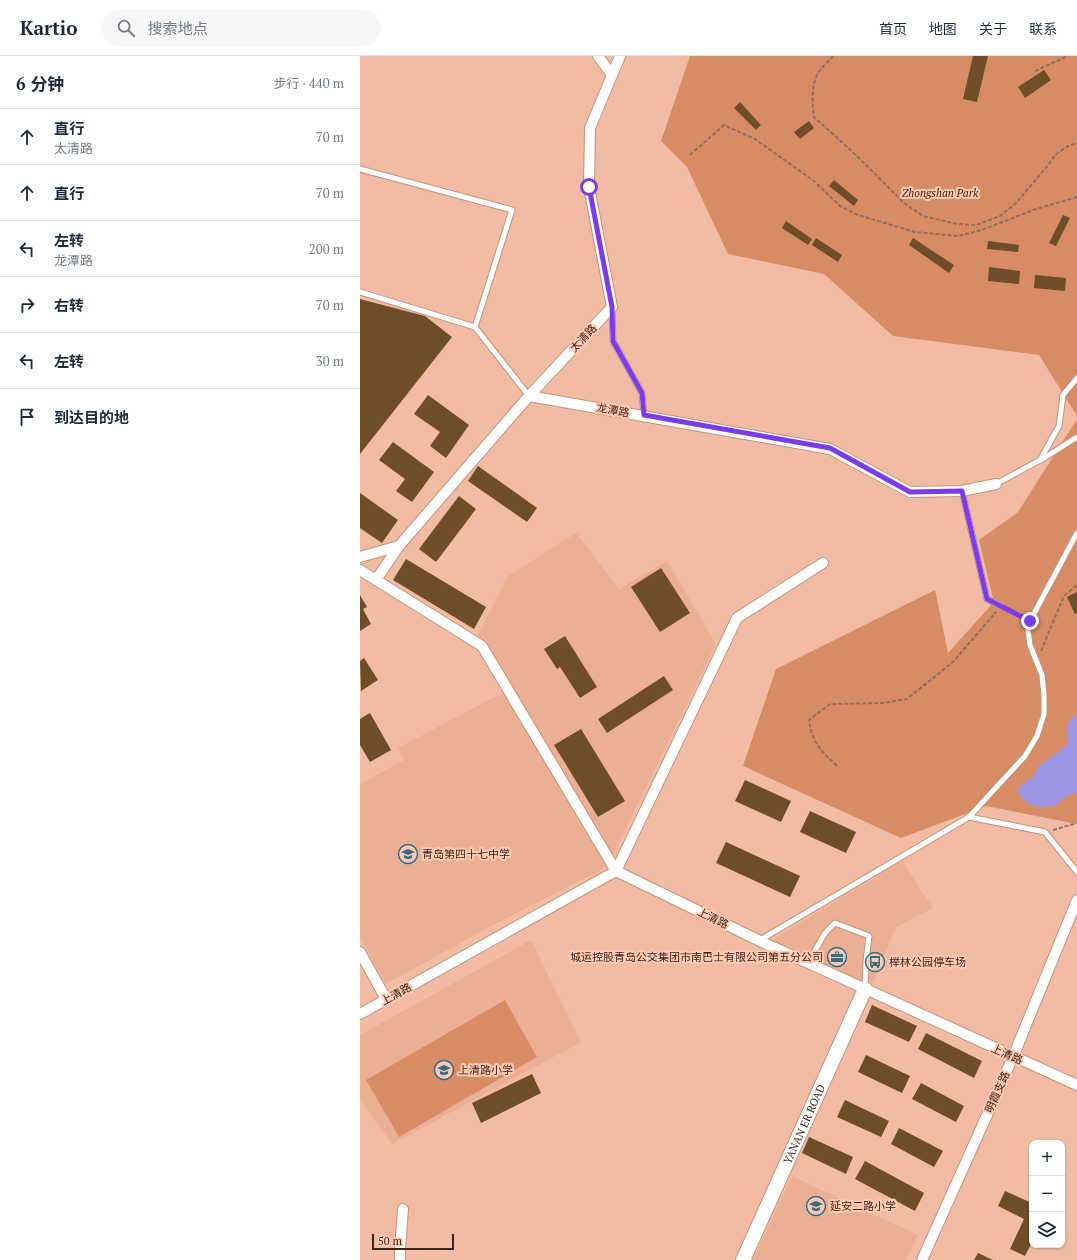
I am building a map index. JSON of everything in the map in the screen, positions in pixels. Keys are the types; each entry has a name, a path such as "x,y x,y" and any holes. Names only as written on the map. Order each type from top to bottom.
{"street":[{"path":"598,56 612,75"},
{"path":"612,307 589,187 590,128 620,56"},
{"name":"太清路","path":"376,580 399,546 529,396 612,307"},
{"name":"龙潭路","path":"529,396 830,448 910,492 962,491 996,484"},
{"path":"360,557 399,546"},
{"path":"616,871 737,618 823,563"},
{"path":"360,570 482,646 616,871"},
{"name":"上清路","path":"360,1014 616,871 760,941 1077,1085"},
{"name":"明霞支路","path":"922,1260 1013,1057 1077,900"},
{"path":"360,952 386,999"},
{"name":"YANAN ER ROAD","path":"743,1260 865,989"},
{"path":"400,1260 403,1209"}],"lane":[{"path":"360,169 512,210 475,327"},
{"path":"360,292 475,327 529,396"},
{"path":"612,307 613,341 642,393 644,415"},
{"path":"1040,460 1059,426 1063,394 1077,378"},
{"path":"996,484 1040,460 1077,437"},
{"path":"962,491 987,599 1001,606"},
{"path":"760,941 969,817 1025,756 1037,736 1044,714 1042,675 1030,644 1028,630 1030,621 1077,533"},
{"path":"969,817 1045,832 1077,872"},
{"path":"808,963 825,934 835,923 869,936 865,989"}],"path":[{"path":"833,56 818,73 813,87 814,117 856,155 904,203 923,216 957,224 976,225 1000,216 1015,204 1055,155 1068,146 1077,143"},
{"path":"1035,71 1068,56"},
{"path":"690,155 724,125 755,139 814,181 840,206 858,215 915,232 958,236 982,230 1033,210 1077,197"},
{"path":"1037,661 1064,596 1077,585"},
{"path":"838,766 820,750 811,732 809,720 830,704 883,703 907,699 953,662 1001,606 1030,621"},
{"path":"1045,832 1077,823"}],"shaded area":[{"path":"576,533 619,589 667,561 716,644 607,867 495,924 386,984 360,936 360,784 404,760 398,748 506,691 475,640 508,576"},
{"path":"1077,713 1077,793 1068,795 1054,806 1042,807 1031,805 1021,798 1017,789 1033,776 1039,766 1067,745 1067,724"},
{"name":"榉林公园停车场","path":"902,861 933,908 896,927 872,986 770,941"},
{"name":"上清路小学","path":"531,940 581,1042 392,1144 360,1099 360,1035"},
{"name":"延安二路小学","path":"792,1176 918,1235 906,1260 753,1260"}],"green space":[{"name":"Zhongshan Park","path":"690,56 1077,56 1077,416 1039,355 893,336 824,274 728,254 687,167 661,141"},
{"path":"1077,419 1077,824 986,806 901,838 743,766 776,669 935,590 948,653 994,602 979,540 1018,512"},
{"path":"505,1000 537,1057 399,1137 366,1080"}],"building":[{"path":"973,56 988,56 977,102 963,99"},
{"path":"1044,70 1051,80 1025,98 1018,87"},
{"path":"740,102 761,125 756,130 734,108"},
{"path":"809,121 814,128 800,139 794,132"},
{"path":"834,180 858,200 854,206 829,186"},
{"path":"1063,215 1070,218 1056,246 1049,243"},
{"path":"786,221 812,239 808,245 782,228"},
{"path":"816,238 842,255 838,262 812,245"},
{"path":"913,238 954,265 949,273 909,245"},
{"path":"988,241 1019,245 1018,252 987,249"},
{"path":"989,267 1020,271 1019,284 988,281"},
{"path":"1035,275 1066,278 1065,291 1034,288"},
{"path":"360,299 425,316 452,337 360,454"},
{"path":"428,395 469,425 446,458 430,446 440,432 414,414"},
{"path":"393,442 434,472 412,502 396,491 405,479 379,460"},
{"path":"478,466 537,508 527,522 468,481"},
{"path":"360,493 398,520 382,543 360,528"},
{"path":"459,496 476,509 436,562 419,549"},
{"path":"406,559 486,607 474,629 393,580"},
{"path":"661,568 690,613 660,632 631,587"},
{"path":"1077,592 1077,613 1075,614 1067,597"},
{"path":"360,595 367,607 363,609 371,624 360,631"},
{"path":"565,636 597,687 580,698 560,667 557,669 544,649"},
{"path":"364,658 378,680 361,691 360,661"},
{"path":"664,676 673,690 607,733 598,719"},
{"path":"370,713 391,750 370,762 360,745 360,719"},
{"path":"581,729 625,801 598,817 554,745"},
{"path":"745,780 791,801 781,822 735,801"},
{"path":"810,811 856,832 846,853 800,832"},
{"path":"726,842 800,876 790,897 716,863"},
{"path":"872,1005 917,1026 909,1042 865,1022"},
{"path":"926,1033 982,1061 974,1078 918,1049"},
{"path":"866,1055 910,1076 902,1093 858,1072"},
{"path":"532,1074 541,1093 481,1123 472,1103"},
{"path":"921,1083 964,1106 956,1122 912,1099"},
{"path":"845,1100 889,1121 881,1137 837,1117"},
{"path":"899,1128 943,1151 934,1167 891,1144"},
{"path":"809,1137 853,1157 846,1174 802,1153"},
{"path":"865,1161 924,1193 915,1211 855,1179"},
{"path":"1005,1191 1029,1202 1029,1248 1025,1256 1010,1249 1024,1219 998,1206"},
{"path":"978,1253 993,1260 974,1260"}],"place":[{"name":"青岛第四十七中学","path":"408,854"},
{"name":"城运控股青岛公交集团市南巴士有限公司第五分公司","path":"837,957"},
{"name":"榉林公园停车场","path":"875,962"},
{"name":"上清路小学","path":"444,1070"},
{"name":"延安二路小学","path":"816,1206"}],"route":[{"path":"589,187 612,307 613,341 642,393 644,415 830,448 910,492 962,491 987,599 1030,621"}]}
